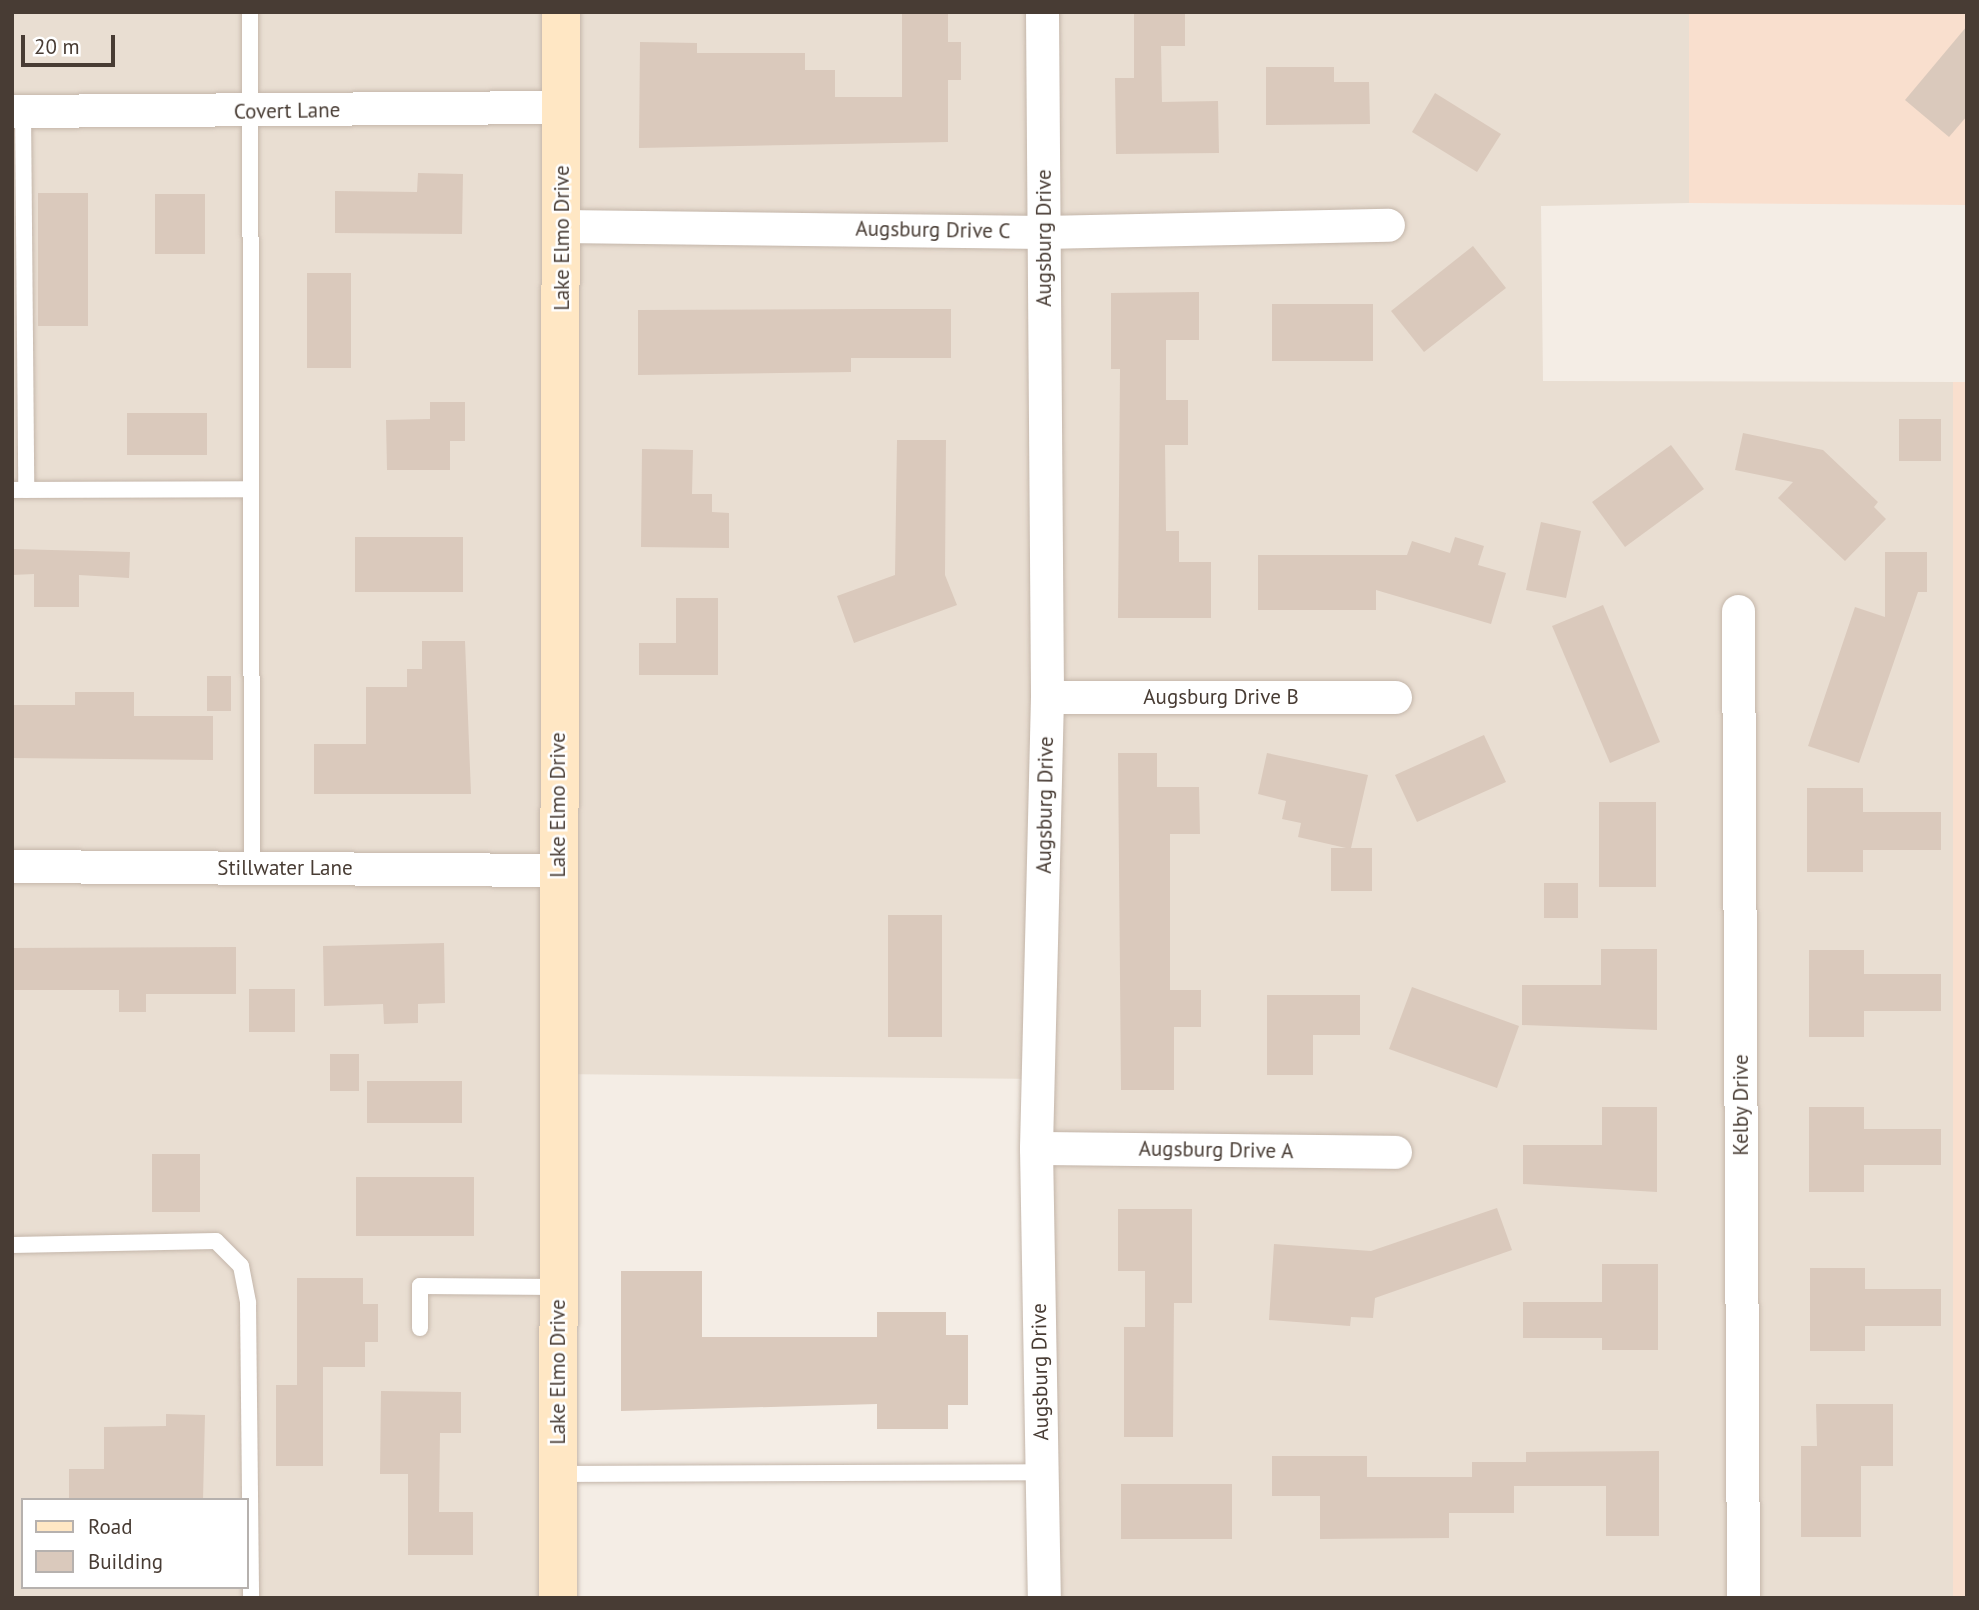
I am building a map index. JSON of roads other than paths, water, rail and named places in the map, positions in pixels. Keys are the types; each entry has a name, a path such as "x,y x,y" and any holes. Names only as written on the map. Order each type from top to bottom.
{"street":[{"name":"Lake Elmo Drive","path":"558,1598 561,12"},
{"name":"Augsburg Drive","path":"1042,12 1047,697 1037,1148 1044,1598"},
{"name":"Covert Lane","path":"18,111 252,112 562,107"},
{"name":"Augsburg Drive C","path":"562,226 1044,232 1388,225"},
{"name":"Kelby Drive","path":"1738,611 1743,1598"},
{"name":"Augsburg Drive B","path":"1047,697 1395,697"},
{"name":"Stillwater Lane","path":"12,866 558,870"},
{"name":"Augsburg Drive A","path":"1037,1148 1395,1152"}],"lane":[{"path":"250,12 252,112 247,489 252,868"},
{"path":"18,111 19,490 247,489"},
{"path":"12,1245 216,1241 241,1266 248,1303 251,1598"},
{"path":"420,1328 420,1286 558,1287"},
{"path":"558,1474 1042,1472"}]}
